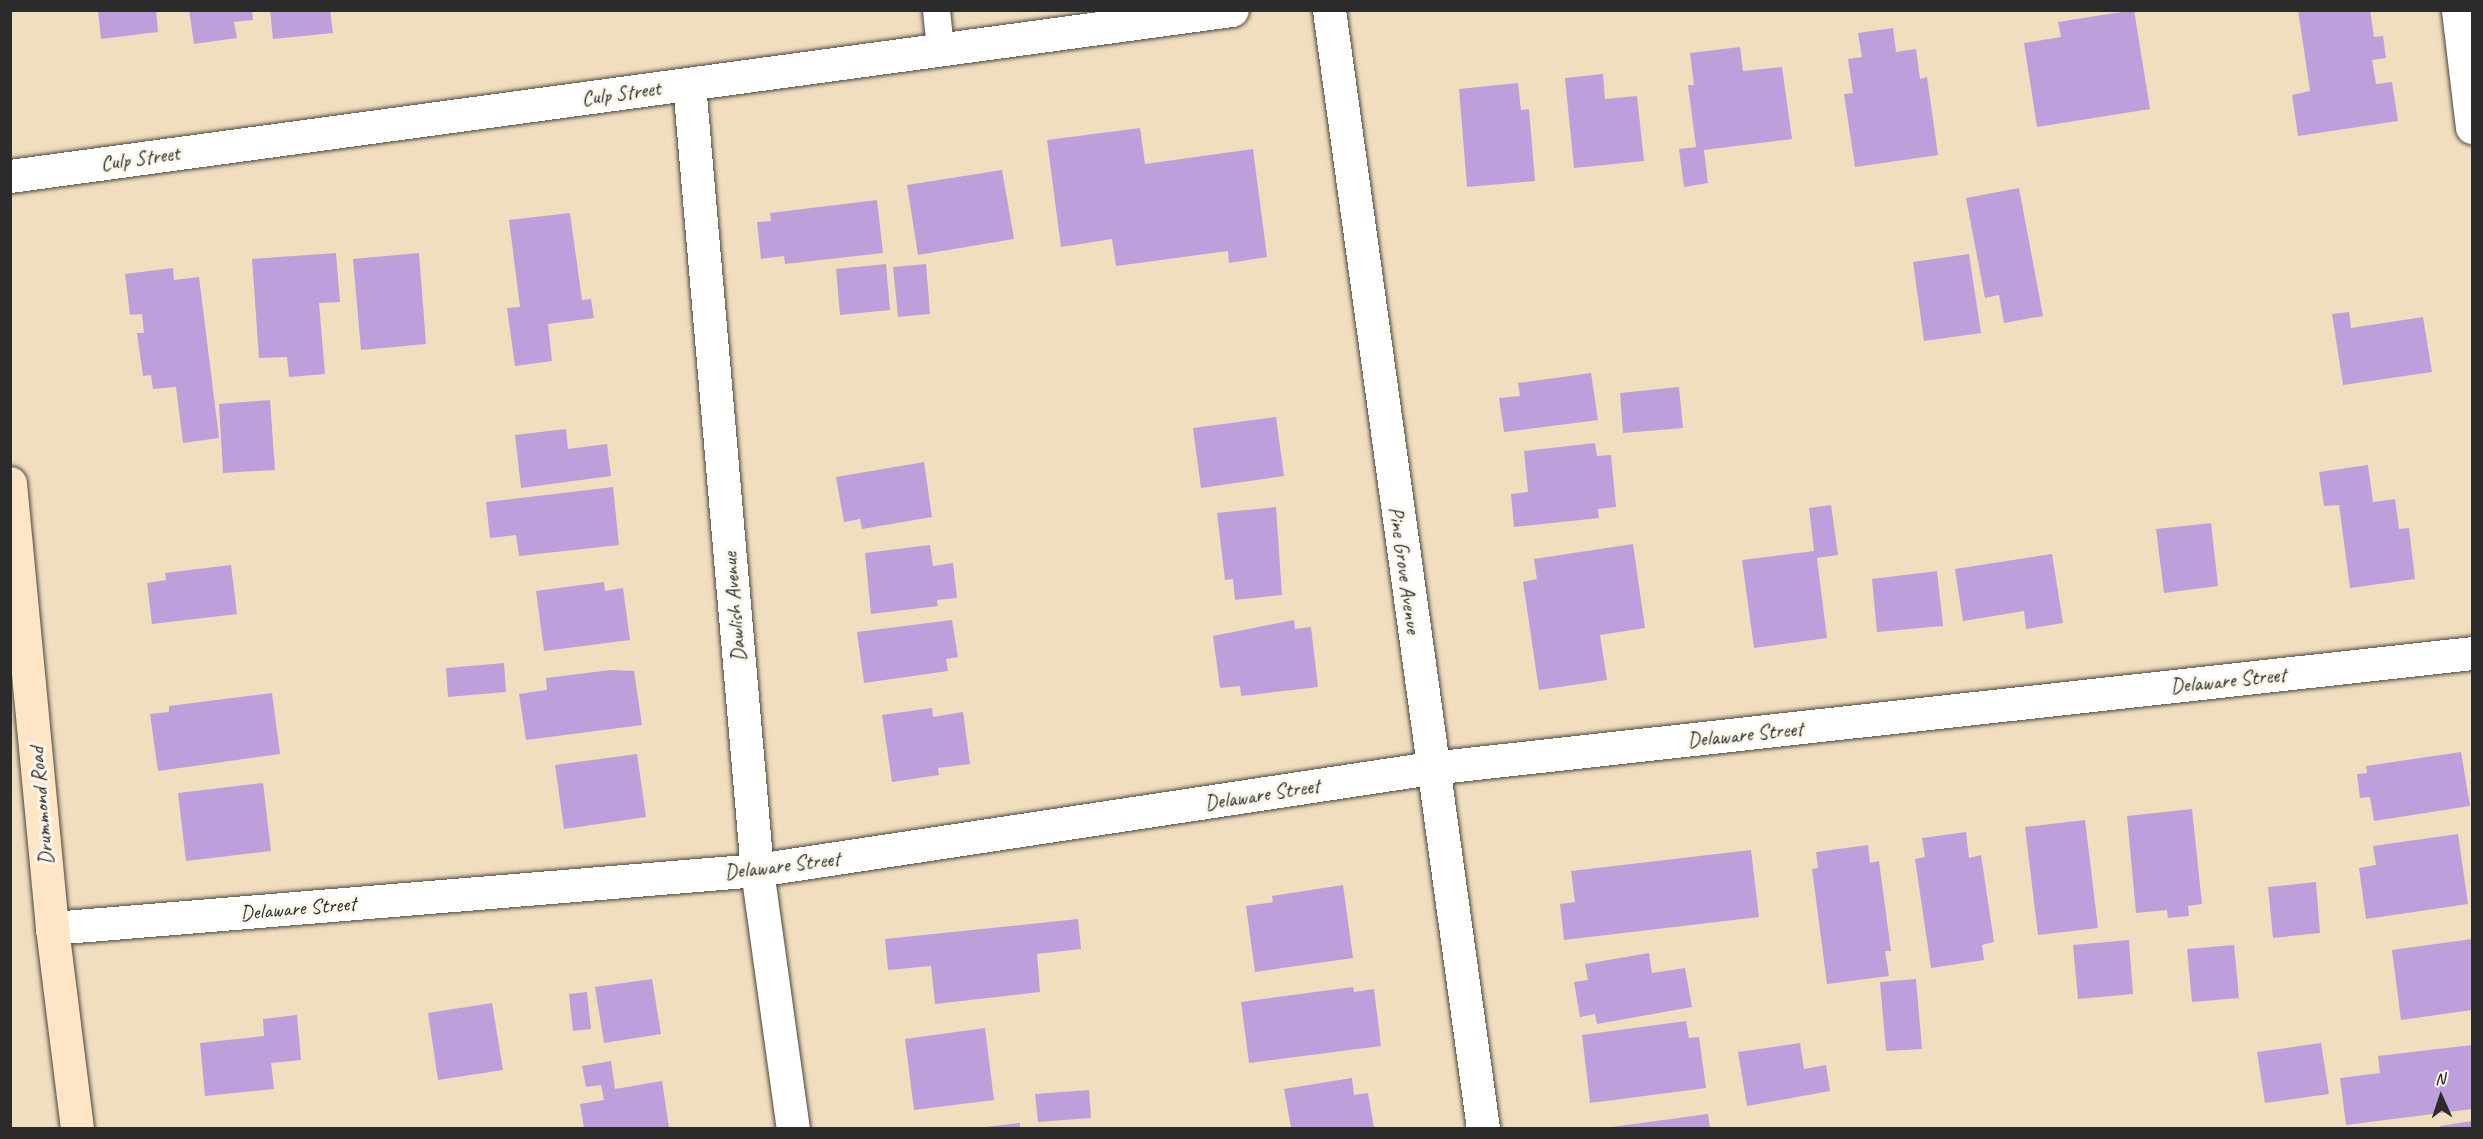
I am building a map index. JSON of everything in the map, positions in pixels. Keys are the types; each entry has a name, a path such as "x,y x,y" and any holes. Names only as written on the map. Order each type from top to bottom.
{"main road":[{"name":"Drummond Road","path":"10,483 52,928 77,1128"}],"street":[{"name":"Culp Street","path":"10,176 1232,10"},
{"name":"Pine Grove Avenue","path":"1329,10 1431,768 1483,1128"},
{"path":"2458,10 2472,127"},
{"name":"Dawlish Avenue","path":"689,84 757,870 793,1128"},
{"name":"Delaware Street","path":"52,928 757,870 1431,768 2472,653"}],"lane":[{"path":"936,10 940,49"}],"building":[{"path":"98,10 156,10 158,32 101,39"},
{"path":"189,10 252,10 253,20 234,22 237,38 194,44"},
{"path":"270,10 330,10 333,33 273,39"},
{"path":"2134,10 2150,109 2037,127 2024,43 2061,37 2058,22"},
{"path":"2298,10 2370,10 2374,37 2383,36 2386,58 2372,60 2376,84 2392,82 2398,121 2298,136 2292,95 2310,91"},
{"path":"1893,28 1896,52 1916,49 1920,79 1927,77 1938,155 1855,167 1844,94 1853,93 1848,59 1862,57 1858,33"},
{"path":"1740,47 1743,71 1782,67 1792,139 1704,150 1708,183 1684,187 1679,149 1696,147 1688,85 1694,85 1690,53"},
{"path":"1603,74 1605,99 1637,96 1644,161 1574,168 1565,78"},
{"path":"1518,83 1521,110 1529,109 1535,181 1467,187 1459,89"},
{"path":"1140,128 1145,164 1253,149 1267,257 1229,263 1228,251 1116,266 1112,239 1061,247 1047,140"},
{"path":"1002,170 1014,239 918,255 907,185"},
{"path":"2019,188 2043,316 2004,323 1999,295 1985,298 1966,198"},
{"path":"877,200 883,253 785,264 784,256 761,259 757,222 771,221 770,213"},
{"path":"570,213 582,300 591,299 594,318 548,324 552,361 515,366 507,308 520,307 509,220"},
{"path":"336,253 340,302 319,303 325,374 289,377 287,357 259,358 252,259"},
{"path":"419,253 426,344 361,350 353,259"},
{"path":"1969,254 1981,333 1924,341 1913,262"},
{"path":"886,264 890,310 840,315 836,269"},
{"path":"926,264 930,314 898,317 893,267"},
{"path":"173,268 174,280 199,277 219,438 183,443 176,387 153,389 151,375 143,376 137,333 144,333 142,314 130,315 125,274"},
{"path":"2349,312 2351,328 2423,317 2432,372 2343,385 2332,314"},
{"path":"1591,373 1598,420 1504,432 1499,398 1520,396 1518,383"},
{"path":"1679,387 1683,428 1623,433 1620,393"},
{"path":"270,400 275,470 223,473 219,404"},
{"path":"1276,417 1284,476 1201,488 1193,428"},
{"path":"566,429 568,449 607,444 611,476 521,488 515,435"},
{"path":"1595,443 1597,456 1611,455 1616,507 1598,509 1599,518 1514,527 1511,494 1528,492 1524,451"},
{"path":"924,462 932,517 862,529 860,519 844,522 836,477"},
{"path":"2368,465 2373,502 2395,499 2399,529 2409,528 2415,579 2350,588 2339,505 2324,506 2319,472"},
{"path":"613,487 619,545 519,556 516,535 490,538 486,502"},
{"path":"1831,505 1838,555 1817,558 1827,638 1754,648 1742,560 1814,551 1809,508"},
{"path":"1276,507 1282,595 1235,600 1233,579 1225,580 1217,513"},
{"path":"2211,523 2218,586 2164,593 2156,529"},
{"path":"1633,544 1645,628 1600,635 1607,680 1539,690 1523,582 1537,579 1534,559"},
{"path":"930,545 933,566 953,563 957,598 937,600 938,606 871,614 865,553"},
{"path":"2052,554 2063,623 2026,629 2024,611 1963,621 1955,569"},
{"path":"231,565 237,614 152,624 147,583 166,580 165,573"},
{"path":"1937,571 1943,626 1877,632 1872,579"},
{"path":"604,582 605,591 623,588 630,640 544,651 536,591"},
{"path":"952,620 958,657 946,659 948,671 864,683 857,632"},
{"path":"1294,620 1295,629 1311,627 1318,687 1241,696 1240,686 1220,688 1213,636"},
{"path":"504,663 506,692 448,697 446,668"},
{"path":"611,670 634,671 642,725 526,740 519,694 547,690 546,678"},
{"path":"272,693 280,754 158,771 150,714 169,712 169,706"},
{"path":"932,708 933,717 963,712 970,764 938,768 939,775 892,782 882,715"},
{"path":"2461,752 2470,806 2374,821 2370,797 2360,798 2357,774 2367,773 2366,766"},
{"path":"637,754 646,817 564,829 555,765"},
{"path":"263,783 271,851 186,861 178,793"},
{"path":"2192,809 2202,904 2188,906 2189,916 2168,918 2167,910 2136,913 2127,816"},
{"path":"2085,820 2098,928 2038,935 2025,827"},
{"path":"1966,832 1969,858 1981,855 1994,942 1982,945 1984,960 1931,968 1915,859 1925,857 1922,838"},
{"path":"2458,834 2468,904 2366,919 2359,868 2376,865 2373,846"},
{"path":"1868,845 1870,863 1879,861 1891,951 1885,951 1889,976 1827,984 1812,869 1818,868 1816,852"},
{"path":"1751,850 1759,917 1564,940 1560,904 1575,902 1571,871"},
{"path":"2316,882 2320,933 2273,938 2268,887"},
{"path":"1343,885 1353,958 1255,972 1246,906 1273,902 1272,896"},
{"path":"1078,919 1081,949 1037,954 1040,992 935,1004 931,966 888,970 885,939"},
{"path":"2472,939 2472,1010 2401,1020 2392,950"},
{"path":"2129,940 2133,994 2078,999 2073,945"},
{"path":"2234,945 2239,998 2192,1002 2187,949"},
{"path":"1649,953 1652,973 1685,968 1692,1007 1597,1024 1595,1014 1580,1017 1574,982 1588,980 1585,964"},
{"path":"652,979 661,1034 604,1043 595,987"},
{"path":"1916,979 1922,1049 1886,1051 1880,982"},
{"path":"1353,987 1354,992 1374,989 1381,1046 1249,1063 1241,1002"},
{"path":"587,992 591,1029 573,1031 569,994"},
{"path":"492,1003 503,1070 438,1080 428,1013"},
{"path":"297,1015 301,1060 271,1063 274,1089 205,1096 200,1043 264,1036 263,1019"},
{"path":"1686,1021 1689,1038 1699,1037 1706,1088 1590,1103 1582,1035"},
{"path":"985,1028 994,1100 914,1110 905,1039"},
{"path":"1800,1043 1804,1069 1826,1065 1830,1091 1747,1106 1738,1052"},
{"path":"2321,1043 2329,1094 2265,1103 2257,1052"},
{"path":"2472,1045 2472,1109 2346,1125 2340,1078 2380,1073 2378,1056"},
{"path":"611,1061 615,1089 662,1081 669,1128 584,1128 580,1104 604,1100 601,1085 586,1087 582,1066"},
{"path":"1352,1078 1354,1095 1368,1093 1374,1128 1291,1128 1284,1089"},
{"path":"1089,1090 1091,1118 1038,1122 1035,1094"},
{"path":"1708,1114 1710,1128 1611,1128 1611,1127"},
{"path":"2472,1121 2472,1128 2440,1128 2440,1126"},
{"path":"1020,1123 1020,1128 985,1128 985,1127"}]}
